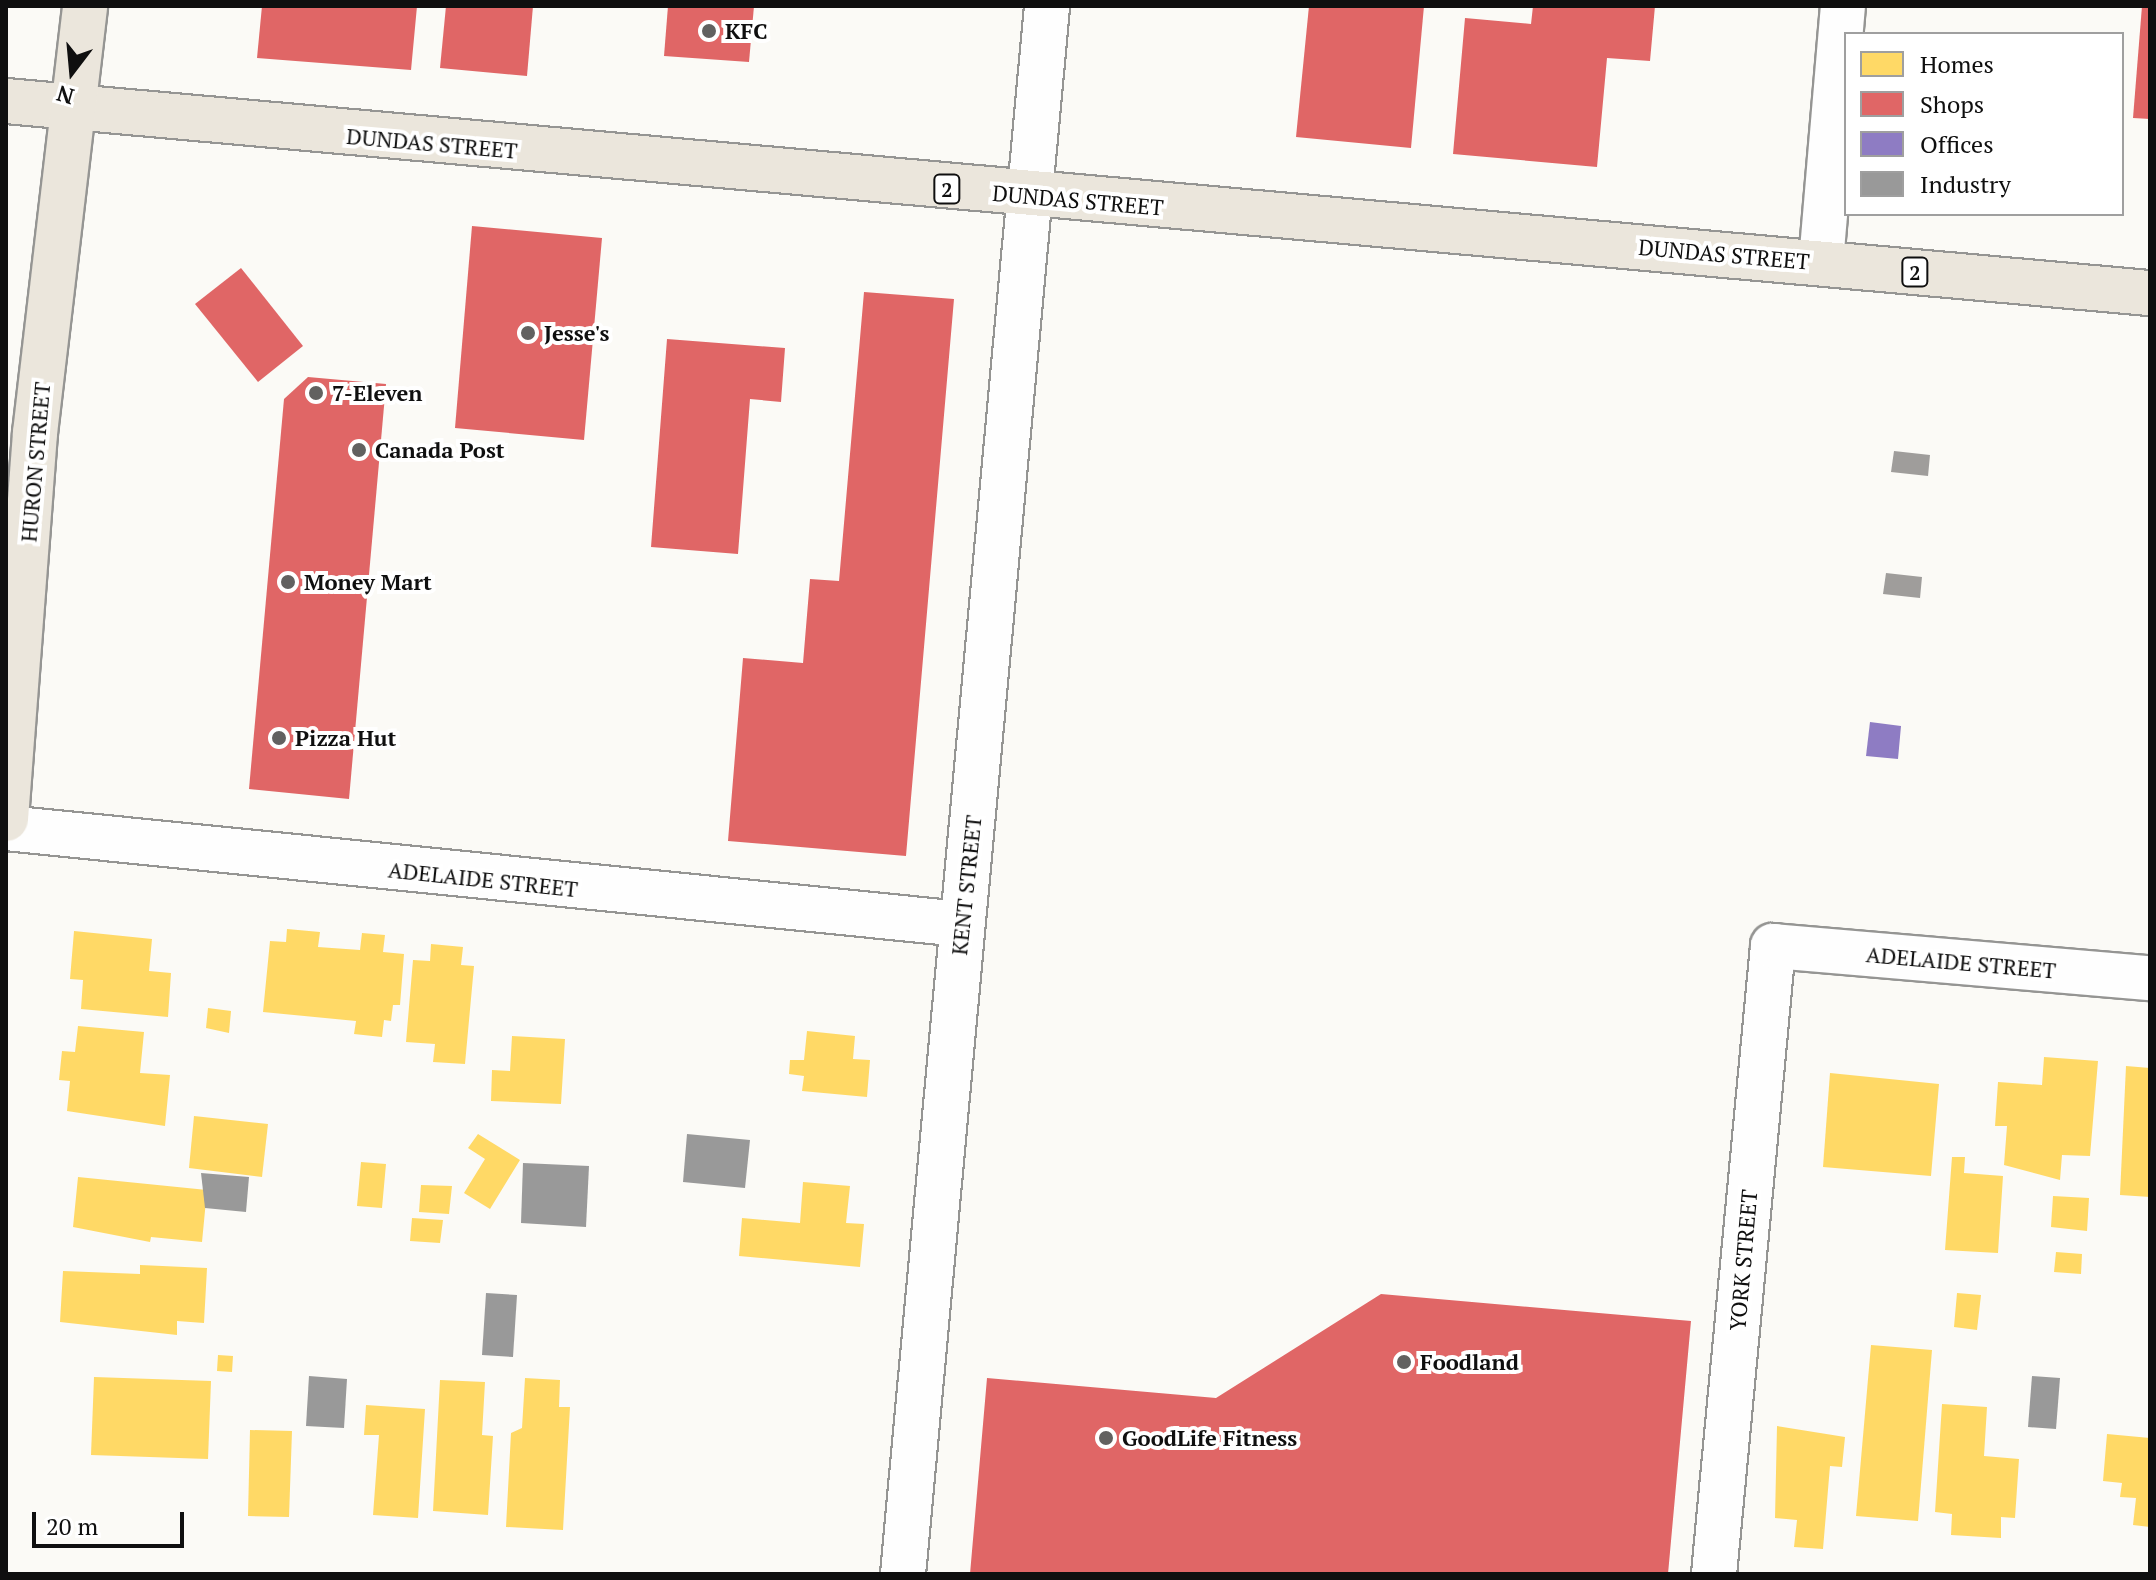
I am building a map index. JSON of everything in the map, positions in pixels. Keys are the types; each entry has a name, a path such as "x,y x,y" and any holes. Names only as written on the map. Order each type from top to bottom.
{"main road":[{"name":"HURON STREET","path":"6,819 35,433 85,6"},
{"name":"DUNDAS STREET","path":"6,101 1030,196 1821,262 2150,293"}],"street":[{"name":"KENT STREET","path":"903,1574 1047,6"},
{"path":"1821,262 1843,6"},
{"name":"ADELAIDE STREET","path":"6,828 961,924"},
{"name":"ADELAIDE STREET","path":"1773,946 2150,978"},
{"name":"YORK STREET","path":"1714,1574 1773,946"}],"building: Homes":[{"path":"287,929 320,932 318,947 360,950 362,933 385,935 383,952 404,954 400,1005 393,1005 391,1021 384,1020 382,1037 354,1034 356,1021 263,1012 270,941 286,942"},
{"path":"74,931 152,939 149,971 171,973 168,1017 81,1009 83,980 70,979"},
{"path":"431,944 463,947 461,965 474,966 465,1064 433,1062 435,1044 406,1042 413,960 430,961"},
{"path":"208,1008 231,1011 229,1033 206,1028"},
{"path":"78,1026 144,1032 140,1073 170,1075 165,1126 67,1111 70,1081 59,1080 62,1051 75,1052"},
{"path":"807,1031 855,1036 853,1059 870,1060 867,1097 802,1091 804,1076 789,1074 790,1060 804,1060"},
{"path":"512,1036 565,1039 561,1104 491,1101 492,1070 510,1071"},
{"path":"2044,1057 2098,1061 2090,1156 2062,1155 2060,1180 2004,1165 2007,1126 1995,1126 1998,1082 2042,1085"},
{"path":"2126,1066 2150,1068 2150,1197 2120,1195"},
{"path":"1830,1073 1939,1084 1931,1176 1823,1167"},
{"path":"194,1116 268,1124 262,1177 189,1168"},
{"path":"478,1134 520,1160 490,1209 464,1193 485,1159 468,1148"},
{"path":"1952,1157 1965,1157 1964,1173 2003,1176 1998,1253 1945,1250"},
{"path":"361,1162 386,1164 382,1208 357,1206"},
{"path":"78,1177 207,1190 202,1242 151,1237 150,1242 73,1227"},
{"path":"803,1182 850,1186 846,1223 864,1224 860,1267 739,1256 742,1218 800,1223"},
{"path":"421,1185 452,1186 449,1214 419,1212"},
{"path":"2053,1196 2089,1198 2087,1231 2051,1227"},
{"path":"412,1218 443,1220 440,1243 410,1241"},
{"path":"2056,1252 2082,1254 2081,1274 2054,1272"},
{"path":"140,1265 207,1268 204,1323 177,1321 177,1335 60,1322 63,1271 140,1274"},
{"path":"1957,1293 1981,1295 1977,1330 1954,1327"},
{"path":"1871,1345 1932,1350 1918,1521 1856,1516"},
{"path":"218,1355 233,1356 232,1372 217,1371"},
{"path":"94,1377 211,1381 208,1459 91,1455"},
{"path":"525,1378 560,1380 559,1407 570,1407 563,1530 506,1527 511,1433 522,1428"},
{"path":"440,1380 485,1382 482,1435 493,1436 488,1515 433,1511"},
{"path":"1942,1404 1987,1407 1984,1456 2019,1459 2015,1518 2001,1517 2001,1538 1951,1535 1952,1514 1935,1512"},
{"path":"366,1405 425,1409 418,1518 373,1515 379,1435 364,1435"},
{"path":"1777,1426 1845,1437 1842,1467 1830,1466 1823,1549 1794,1547 1797,1520 1775,1518"},
{"path":"250,1430 292,1431 289,1517 248,1516"},
{"path":"2107,1434 2150,1438 2150,1527 2133,1525 2136,1498 2120,1497 2122,1483 2103,1481"}],"building: Shops":[{"path":"262,6 417,6 411,70 257,58"},
{"path":"446,6 533,6 527,76 440,68"},
{"name":"KFC","path":"668,6 754,6 749,62 664,56"},
{"path":"1309,6 1424,6 1411,148 1296,137"},
{"path":"1533,6 1655,6 1650,61 1607,58 1597,167 1453,154 1465,18 1531,24"},
{"path":"2142,6 2150,6 2150,119 2133,118"},
{"name":"Jesse's","path":"472,226 602,238 584,440 455,428"},
{"name":"7-Eleven","path":"241,268 303,346 258,382 195,304"},
{"path":"864,292 954,299 906,856 728,841 743,658 803,663 810,579 839,581"},
{"path":"667,339 785,348 781,402 750,399 738,554 651,547"},
{"path":"308,377 386,384 349,799 249,789 284,399"},
{"path":"1381,1294 1691,1321 1668,1574 970,1574 987,1378 1216,1398"}],"building: Offices":[{"path":"1870,722 1901,726 1898,759 1866,756"}],"building: Industry":[{"path":"687,1134 750,1140 745,1188 683,1182"},
{"path":"523,1163 589,1166 586,1227 521,1223"},
{"path":"201,1173 249,1177 246,1212 205,1208"},
{"path":"486,1293 517,1295 513,1357 482,1355"},
{"path":"309,1376 347,1379 344,1428 306,1426"},
{"path":"2032,1376 2060,1378 2056,1429 2028,1427"}],"building: Other":[{"path":"1894,451 1930,455 1928,476 1891,472"},
{"path":"1886,573 1922,577 1920,598 1883,594"}],"place":[{"name":"KFC","path":"709,31"},
{"name":"Jesse's","path":"528,333"},
{"name":"7-Eleven","path":"316,393"},
{"name":"Canada Post","path":"359,450"},
{"name":"Money Mart","path":"288,582"},
{"name":"Pizza Hut","path":"279,738"},
{"name":"Foodland","path":"1404,1362"},
{"name":"GoodLife Fitness","path":"1106,1438"}]}
